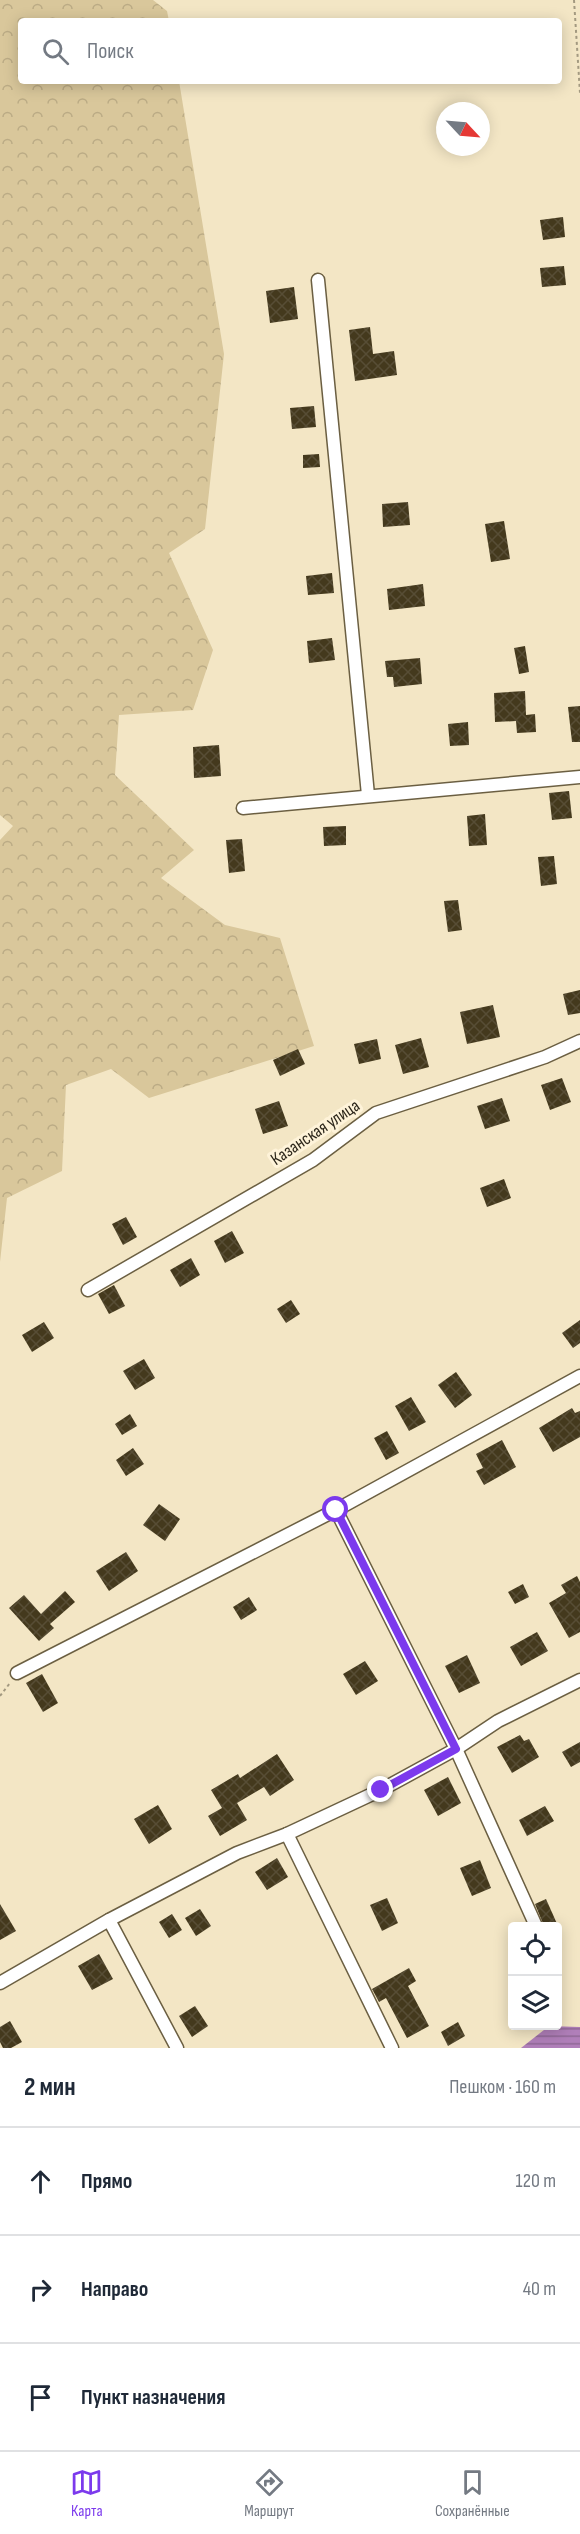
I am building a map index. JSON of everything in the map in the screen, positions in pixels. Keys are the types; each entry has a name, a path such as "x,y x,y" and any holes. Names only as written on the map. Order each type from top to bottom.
{"street":[{"path":"318,280 368,795"},
{"path":"243,808 580,777"},
{"name":"Казанская улица","path":"88,1290 314,1160 376,1113 544,1057 580,1041"},
{"path":"17,1673 336,1510 580,1376"},
{"path":"336,1510 456,1749 534,1922"},
{"path":"0,1983 109,1920 237,1853 287,1834 381,1790 456,1749 498,1721 580,1680"},
{"path":"287,1834 392,2048"},
{"path":"109,1920 177,2048"}],"path":[{"path":"574,0 580,93"},
{"path":"0,1696 17,1673"}],"green space":[{"path":"0,0 153,0 167,11 168,18 18,18 18,84 179,84 224,354 205,529 169,553 213,650 193,710 119,715 115,775 194,850 161,878 225,925 280,938 314,1046 149,1098 111,1069 66,1085 62,1171 7,1198 0,1262 0,840 13,826 0,815"}],"shaded area":[{"path":"562,2026 580,2027 580,2048 521,2048 544,2030 562,2030"}],"building":[{"path":"563,217 565,237 543,240 540,220"},
{"path":"564,266 566,285 542,287 540,268"},
{"path":"294,287 298,319 270,323 266,291"},
{"path":"370,327 373,354 394,351 397,375 355,381 349,330"},
{"path":"314,406 316,427 292,429 290,408"},
{"path":"319,454 320,467 303,468 303,455"},
{"path":"408,502 410,525 383,527 382,504"},
{"path":"504,521 510,559 491,562 485,524"},
{"path":"332,573 334,593 308,595 306,576"},
{"path":"423,584 425,606 389,610 387,589"},
{"path":"332,638 335,660 309,663 307,641"},
{"path":"525,646 529,672 519,674 514,648"},
{"path":"420,658 422,684 394,687 393,677 387,677 385,661"},
{"path":"525,691 526,715 535,714 536,732 517,733 516,721 495,722 494,693"},
{"path":"580,706 580,742 572,742 568,707"},
{"path":"468,722 469,745 450,746 448,724"},
{"path":"219,745 221,776 194,778 193,747"},
{"path":"569,791 572,818 552,820 549,793"},
{"path":"485,814 487,845 469,846 467,816"},
{"path":"346,826 346,845 324,846 323,827"},
{"path":"242,839 245,871 229,873 226,840"},
{"path":"554,856 557,884 541,886 538,857"},
{"path":"458,900 462,930 448,932 444,901"},
{"path":"580,990 580,1013 568,1015 563,994"},
{"path":"493,1005 500,1037 467,1044 460,1012"},
{"path":"421,1038 429,1067 403,1074 395,1045"},
{"path":"377,1039 381,1059 359,1064 354,1044"},
{"path":"298,1049 305,1064 280,1076 273,1060"},
{"path":"562,1078 571,1102 550,1110 541,1085"},
{"path":"502,1098 510,1121 485,1129 477,1106"},
{"path":"279,1101 288,1126 263,1134 255,1109"},
{"path":"504,1179 511,1198 487,1207 480,1188"},
{"path":"126,1217 137,1237 123,1245 112,1224"},
{"path":"232,1231 244,1253 225,1263 214,1241"},
{"path":"191,1258 200,1275 180,1287 170,1270"},
{"path":"114,1285 125,1306 109,1314 98,1294"},
{"path":"291,1300 300,1314 286,1323 277,1309"},
{"path":"580,1320 580,1343 573,1348 562,1333"},
{"path":"44,1322 54,1338 32,1352 22,1335"},
{"path":"144,1359 155,1378 135,1390 123,1371"},
{"path":"456,1372 472,1395 455,1408 438,1385"},
{"path":"411,1397 426,1422 409,1431 395,1406"},
{"path":"572,1408 575,1413 580,1411 580,1437 553,1452 539,1428"},
{"path":"130,1414 137,1426 122,1435 115,1424"},
{"path":"387,1431 399,1453 386,1460 374,1438"},
{"path":"502,1440 516,1467 484,1485 476,1471 483,1468 476,1454"},
{"path":"133,1448 144,1464 126,1476 116,1460"},
{"path":"159,1504 180,1519 165,1541 143,1525"},
{"path":"126,1552 138,1571 109,1591 96,1571"},
{"path":"577,1576 580,1582 580,1632 569,1638 549,1603 566,1593 561,1585"},
{"path":"523,1584 529,1597 515,1604 508,1592"},
{"path":"65,1591 75,1602 50,1624 54,1628 39,1641 9,1608 24,1595 41,1614"},
{"path":"249,1597 257,1610 241,1620 233,1607"},
{"path":"537,1632 548,1651 521,1666 510,1647"},
{"path":"467,1655 480,1683 459,1693 445,1666"},
{"path":"365,1661 378,1681 356,1695 343,1674"},
{"path":"42,1674 58,1703 43,1712 26,1683"},
{"path":"520,1735 524,1741 529,1739 539,1757 512,1773 497,1747"},
{"path":"580,1742 580,1762 571,1767 562,1752"},
{"path":"277,1754 294,1780 270,1796 264,1787 237,1803 247,1820 220,1836 208,1816 222,1808 211,1790 238,1774 240,1778"},
{"path":"448,1777 461,1803 438,1816 424,1790"},
{"path":"158,1805 172,1829 149,1844 134,1819"},
{"path":"545,1806 554,1821 527,1836 519,1820"},
{"path":"277,1858 288,1877 267,1890 255,1872"},
{"path":"480,1860 491,1888 472,1896 460,1868"},
{"path":"387,1898 398,1923 382,1931 370,1905"},
{"path":"546,1899 556,1922 542,1922 535,1904"},
{"path":"0,1904 16,1931 0,1940"},
{"path":"200,1909 211,1926 196,1936 185,1918"},
{"path":"172,1914 182,1930 169,1938 159,1922"},
{"path":"99,1954 113,1979 92,1990 78,1966"},
{"path":"409,1968 416,1981 408,1986 429,2026 407,2038 386,1998 379,2002 372,1989"},
{"path":"195,2006 208,2026 192,2037 179,2016"},
{"path":"10,2021 22,2042 11,2048 3,2048 0,2042 0,2027"},
{"path":"458,2022 465,2036 448,2046 441,2032"}],"route":[{"path":"336,1510 456,1749 381,1790"}]}
